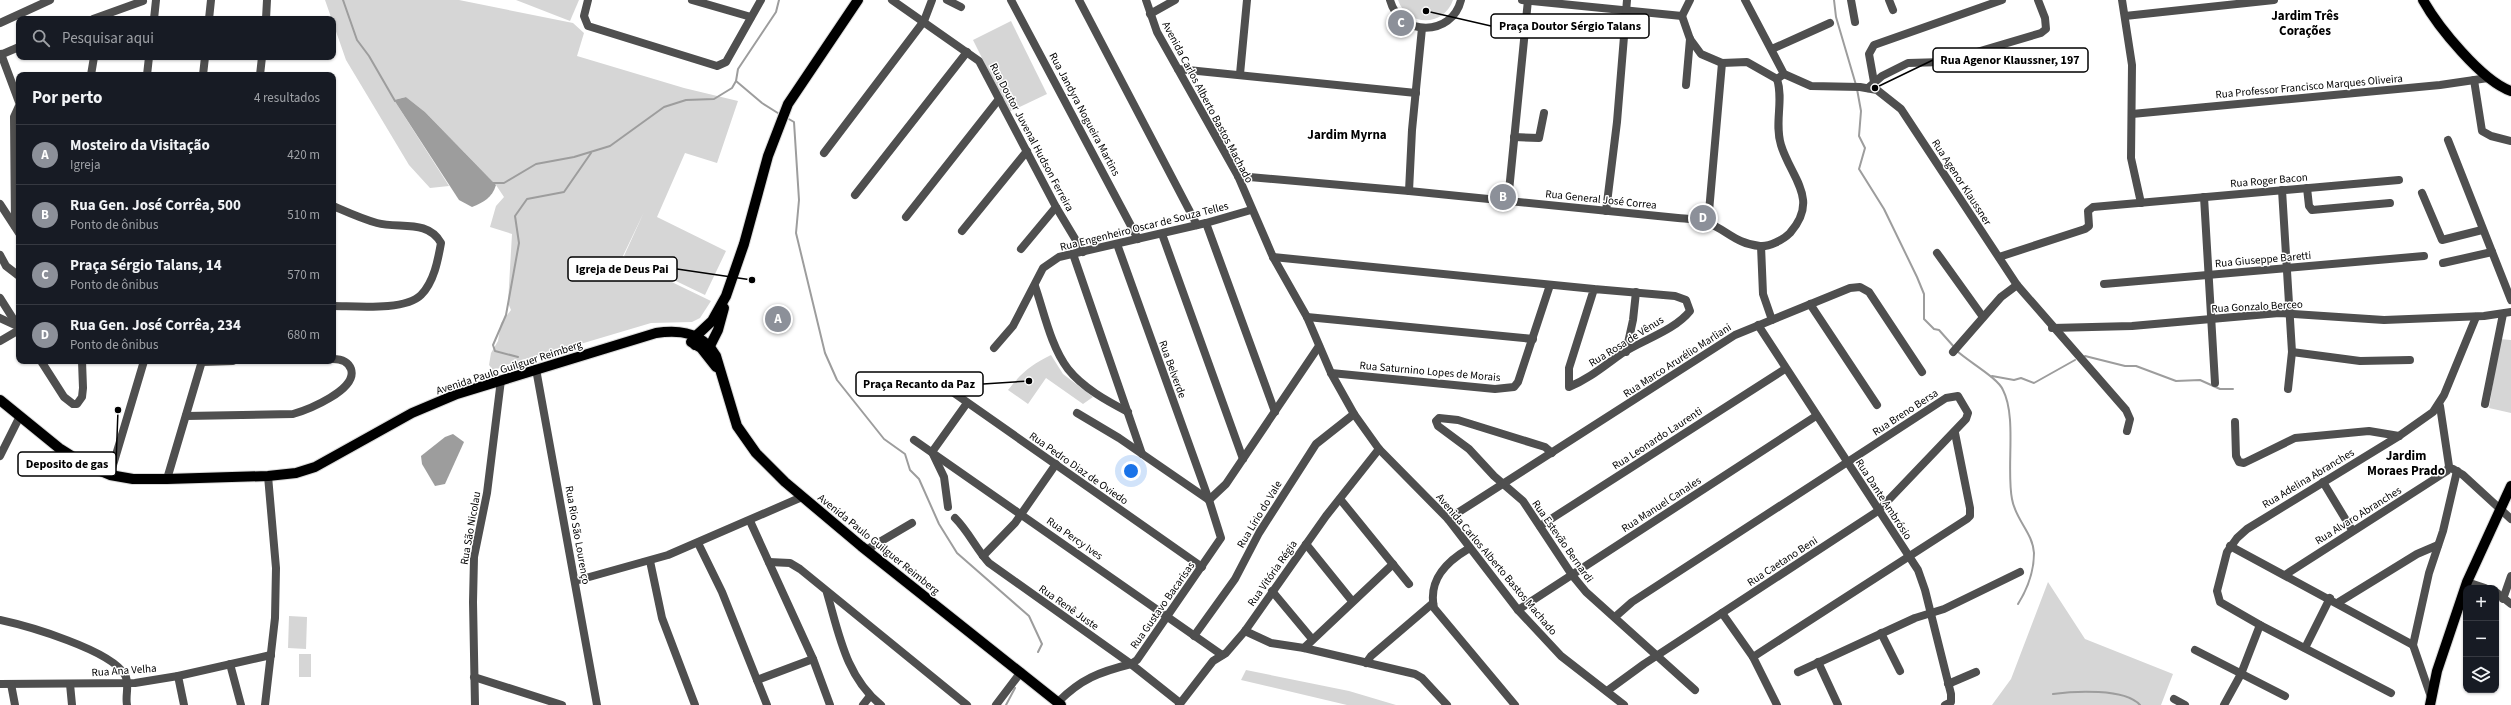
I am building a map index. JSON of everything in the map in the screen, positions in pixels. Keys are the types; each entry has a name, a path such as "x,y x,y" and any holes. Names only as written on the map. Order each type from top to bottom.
{"main road":[{"path":"699,339 718,330 726,296 783,116 796,88 858,0"},
{"path":"2423,0 2452,39 2488,78 2500,87 2511,91"},
{"path":"699,339 712,321 726,296"},
{"name":"Avenida Paulo Guilguer Reimberg","path":"0,400 59,448 86,465 110,475 133,479 268,476 296,473 315,467 412,413 457,394 501,380 656,333 699,339 721,373 737,426 744,439 771,469 866,550 1021,672 1059,704"},
{"path":"2430,701 2430,685 2467,582 2511,486"}],"street":[{"path":"0,23 50,0"},
{"path":"101,16 142,0 154,16"},
{"path":"154,16 156,0"},
{"path":"209,16 211,0"},
{"path":"266,16 267,0"},
{"path":"588,0 584,16 588,26 716,66 726,62 762,0"},
{"path":"692,0 752,17"},
{"name":"Rua Doutor Juvenal Hudson Ferreira","path":"892,0 924,21 979,62 1056,207 1083,252"},
{"path":"824,152 924,21 932,0"},
{"path":"947,0 960,8"},
{"path":"1079,0 1197,225"},
{"name":"Avenida Carlos Alberto Bastos Machado","path":"1146,0 1158,32 1238,176 1272,257 1307,318 1331,373 1354,414 1379,449 1448,519 1468,548 1518,610 1561,656 1624,705"},
{"path":"1150,14 1175,0"},
{"path":"1240,74 1247,0"},
{"path":"1390,0 1396,13 1403,21 1422,28 1435,28 1446,22 1455,13 1461,0"},
{"path":"1522,0 1682,16"},
{"path":"1508,201 1528,0"},
{"path":"1606,211 1617,122 1627,0"},
{"path":"1690,0 1682,16 1690,39 1701,54 1722,63 1747,62 1781,76"},
{"path":"1745,0 1772,49 1781,76 1778,130 1781,145 1800,184 1803,209 1800,220 1787,236 1761,246 1763,294 1772,320"},
{"path":"1851,0 1855,22"},
{"path":"1889,0 1893,10"},
{"path":"1874,82 1869,54 1874,45 2002,0"},
{"path":"1864,88 1908,63 1943,62 2042,33 2047,27 2038,0"},
{"path":"2122,0 2132,65 2131,158 2142,203"},
{"path":"2125,16 2274,0"},
{"name":"Rua Jandyra Nogueira Martins","path":"1012,1 1138,239"},
{"path":"1772,49 1830,23"},
{"path":"1409,191 1422,28"},
{"path":"1686,85 1690,39"},
{"path":"16,48 1,55 16,94"},
{"path":"855,195 967,52"},
{"path":"92,72 94,60"},
{"path":"147,72 149,60"},
{"path":"203,72 205,60"},
{"path":"260,72 262,60"},
{"path":"1708,223 1722,63"},
{"path":"1178,69 1240,74 1416,93"},
{"name":"Rua Agenor Klaussner","path":"1781,76 1811,86 1864,88 1886,95 1901,109 2017,285 2052,328 2126,410 2130,419 2127,431"},
{"name":"Rua Professor Francisco Marques Oliveira","path":"2132,114 2488,78"},
{"path":"2474,80 2482,131 2491,136 2511,141"},
{"path":"906,217 999,99"},
{"path":"16,113 14,117 16,173"},
{"path":"1514,137 1539,138 1544,113"},
{"path":"2448,140 2482,230 2511,300"},
{"path":"962,231 1027,151"},
{"name":"Rua General José Correa","path":"1238,176 1409,191 1708,223 1744,243 1761,246"},
{"name":"Rua Roger Bacon","path":"1999,257 2085,229 2089,226 2090,208 2399,180"},
{"path":"2307,188 2309,206 2315,211 2390,203"},
{"path":"2282,190 2292,352 2288,389"},
{"path":"2422,193 2442,240 2482,230"},
{"path":"2204,197 2215,383"},
{"path":"0,204 16,226"},
{"path":"336,207 378,223 428,229 437,236 441,243 434,270 420,295 407,302 391,305 336,306"},
{"path":"1021,249 1056,207"},
{"name":"Rua Engenheiro Oscar de Souza Telles","path":"994,348 1013,326 1043,268 1049,262 1073,254 1162,234 1251,210"},
{"path":"1206,223 1275,412"},
{"path":"1162,234 1243,459"},
{"name":"Rua Belverde","path":"1117,244 1209,500"},
{"path":"2443,263 2492,252"},
{"path":"1937,253 1983,317"},
{"path":"1073,254 1142,454"},
{"path":"0,255 6,266 16,274"},
{"name":"Rua Giuseppe Baretti","path":"2104,284 2424,256"},
{"name":"Rua Rosa de Vênus","path":"1272,257 1550,285 1594,288 1636,292 1682,298 1688,303 1690,311 1677,321 1626,352 1596,373 1569,387 1568,368 1594,288"},
{"name":"Rua Saturnino Lopes de Morais","path":"1331,373 1507,389 1514,387 1518,382 1550,285"},
{"path":"1955,349 2001,297 2017,285"},
{"path":"1035,286 1053,338 1068,368 1094,392 1128,412"},
{"name":"Rua Marco Arurélio Marliani","path":"1448,519 1725,341 1758,325 1850,288 1864,289 1922,372"},
{"path":"1626,352 1633,320 1636,292"},
{"path":"0,298 16,325"},
{"path":"1810,304 1877,405"},
{"name":"Rua Gonzalo Berceo","path":"2052,328 2132,326 2290,313 2384,320 2476,317 2507,313"},
{"path":"2485,404 2507,313"},
{"path":"2476,317 2440,406 2449,466 2457,471 2511,519"},
{"path":"0,318 16,327"},
{"path":"1307,318 1533,339"},
{"name":"Rua Dante Ambrósio","path":"1758,325 1847,464 1910,558 1923,582 1948,684 1948,704"},
{"path":"0,340 16,329"},
{"path":"1077,413 1142,454 1209,500 1226,484 1319,346"},
{"path":"2292,352 2366,361 2410,360"},
{"path":"186,416 292,414 324,402 340,390 352,375 345,361 336,360"},
{"path":"43,364 64,397 73,404 77,404 82,397 82,364"},
{"path":"110,475 143,364"},
{"path":"167,479 201,364"},
{"name":"Rua Leonardo Laurenti","path":"1540,526 1785,368"},
{"name":"Rua Rio São Lourenço","path":"536,369 597,705"},
{"name":"Rua São Nicolau","path":"475,705 472,602 474,557 487,493 501,380"},
{"name":"Rua Pedro Diaz de Oviedo","path":"944,386 1202,567"},
{"name":"Rua Breno Bersa","path":"1615,617 1632,602 1847,464 1946,398 1955,395 1962,400 1968,413 1955,433"},
{"path":"948,508 944,477 932,452 967,403"},
{"name":"Rua Adelina Abranches","path":"2230,546 2247,529 2265,516 2399,436 2440,406"},
{"name":"Rua Lírio do Vale","path":"1194,636 1235,579 1259,533 1316,444 1354,414"},
{"path":"0,456 20,416"},
{"name":"Rua Manuel Canales","path":"1518,610 1816,416"},
{"name":"Rua Estevão Bernardi","path":"1552,453 1545,447 1466,422 1444,418 1437,419 1438,426 1469,449 1523,501 1572,575 1586,592 1696,690"},
{"path":"2235,422 2236,456 2239,462 2244,463 2295,438 2370,430 2399,436"},
{"path":"1753,657 1910,558 1970,516 1964,470 1955,433"},
{"name":"Rua Caetano Beni","path":"1607,691 1658,655 1878,511 1955,433"},
{"name":"Rua Percy Ives","path":"914,440 1222,655"},
{"name":"Rua Vitória Régia","path":"1180,704 1213,661 1230,650 1245,631 1306,544 1379,449"},
{"path":"982,556 1000,540 1021,514 1056,464"},
{"name":"Rua Alvaro Abranches","path":"2285,575 2352,530 2444,473 2449,466"},
{"path":"2413,645 2457,471"},
{"path":"265,705 275,618 276,568 268,476"},
{"path":"2323,482 2352,530"},
{"path":"575,581 650,561 698,543 802,497"},
{"path":"1340,499 1409,584"},
{"name":"Rua Gustavo Bacarisas","path":"1059,704 1074,686 1087,678 1131,664 1148,646 1221,538 1209,500"},
{"name":"Rua Renê Juste","path":"955,518 966,529 982,556 1000,572 1131,664 1180,704"},
{"path":"750,521 813,659 830,705"},
{"path":"866,550 912,523"},
{"path":"698,543 722,592 767,705"},
{"path":"1306,544 1352,601"},
{"path":"2339,602 2424,549 2438,545"},
{"path":"2391,692 2260,626 2218,600 2217,591 2230,546 2339,602 2413,645 2430,685"},
{"path":"1468,548 1438,574 1433,603 1436,612 1515,705"},
{"path":"650,561 662,618 695,705"},
{"path":"769,562 790,563 967,705"},
{"path":"1304,648 1352,601 1393,564"},
{"path":"1798,672 1881,633 1931,613 1944,610 2020,572"},
{"path":"2503,599 2511,576"},
{"path":"2467,582 2476,585"},
{"path":"1272,591 1312,639"},
{"path":"826,593 853,672 870,696 881,705"},
{"path":"2499,595 2511,604"},
{"path":"2305,648 2330,598"},
{"path":"1366,663 1374,653 1433,603"},
{"path":"1722,613 1753,657 1777,705"},
{"path":"0,620 26,625 79,645 118,667 128,683 127,705"},
{"path":"2224,705 2241,674 2260,626"},
{"path":"1245,631 1271,643 1304,648 1415,674 1422,678 1447,705"},
{"path":"1881,633 1900,671"},
{"path":"2195,650 2285,696"},
{"name":"Rua Ana Velha","path":"0,684 128,683 178,676 271,655"},
{"path":"757,680 813,659"},
{"path":"1818,662 1838,705"},
{"path":"230,664 241,705"},
{"path":"996,705 1021,672"},
{"path":"1948,684 1976,672"},
{"path":"178,676 184,705"},
{"path":"474,677 562,705"},
{"path":"11,684 15,705"},
{"path":"70,684 72,705"},
{"path":"863,705 870,696"},
{"path":"2174,699 2186,705"}],"shaded area":[{"path":"325,0 459,0 573,23 584,33 577,56 684,88 738,101 717,163 685,153 657,217 726,251 705,295 624,256 644,212 622,258 711,301 700,318 692,322 651,323 493,370 489,365 491,353 498,341 501,323 511,310 508,303 512,234 490,227 496,206 504,197 496,185 425,112 406,97 394,100 449,186 430,188 409,165 346,60 336,31 336,16 331,16"},
{"path":"516,0 579,0 570,21"},
{"path":"1398,0 1453,0 1448,9 1442,15 1434,19 1426,20 1417,19 1409,15 1403,9"},
{"path":"1011,21 1047,94 1009,112 973,40"},
{"path":"406,97 425,112 496,185 487,199 472,207 459,200 394,100"},
{"path":"2500,339 2511,340 2511,413 2489,408"},
{"path":"1051,355 1063,374 1093,397 1083,404 1046,378 1028,404 1008,390 1027,370"},
{"path":"453,434 464,442 445,484 435,486 422,464 421,456 445,437"},
{"path":"2048,582 2085,639 2173,674 2161,705 1992,705 2011,679"},
{"path":"289,616 307,617 306,649 288,648"},
{"path":"299,654 311,654 311,677 299,677"},
{"path":"1246,670 1349,691 1396,705 1347,705 1241,680"}],"waterway":[{"path":"343,0 357,40 369,56 395,101"},
{"path":"491,183 504,183 536,164 574,157 610,146 664,107 686,100 714,99 732,88 736,81 738,69 776,12 779,0"},
{"path":"1834,0 1836,17 1856,85"},
{"path":"736,81 762,103 781,115"},
{"path":"1857,89 1861,111 1859,136 1865,148 1859,169 1884,209 1917,277 1924,294 1924,319 1934,329 1939,330 1955,348"},
{"path":"787,118 794,122 799,200 796,233 825,353 837,380 884,439 905,454 910,470 919,479 939,524 957,553 1029,616 1042,644 1038,652"},
{"path":"518,357 495,351 493,345 506,315 519,243 515,216 527,199 564,192 591,153"},
{"path":"1957,351 1995,380 2003,390 2007,401 2010,428 2010,487 2012,499 2017,513 2031,539 2034,553 2030,580 2018,604"},
{"path":"2085,356 2125,366 2136,366 2176,381 2200,380 2220,389 2233,389"},
{"path":"1992,376 2014,380 2021,378 2034,383 2075,360"},
{"path":"1006,705 1015,688"},
{"path":"2053,694 2073,692 2111,693 2133,700 2140,705"}],"place":[{"name":"Praça Doutor Sérgio Talans","path":"1426,11"},
{"name":"Praça Sérgio Talans, 14","path":"1401,23"},
{"name":"Rua Agenor Klaussner, 197","path":"1875,88"},
{"name":"Rua Gen. José Corrêa, 500","path":"1503,197"},
{"name":"Rua Gen. José Corrêa, 234","path":"1703,218"},
{"name":"Igreja de Deus Pai","path":"752,280"},
{"name":"Mosteiro da Visitação","path":"778,319"},
{"name":"Praça Recanto da Paz","path":"1029,381"},
{"name":"Deposito de gas","path":"118,410"}],"district":[{"name":"Jardim Três Corações","path":"2305,22"},
{"name":"Jardim Myrna","path":"1347,134"},
{"name":"Jardim Moraes Prado","path":"2406,462"}]}
